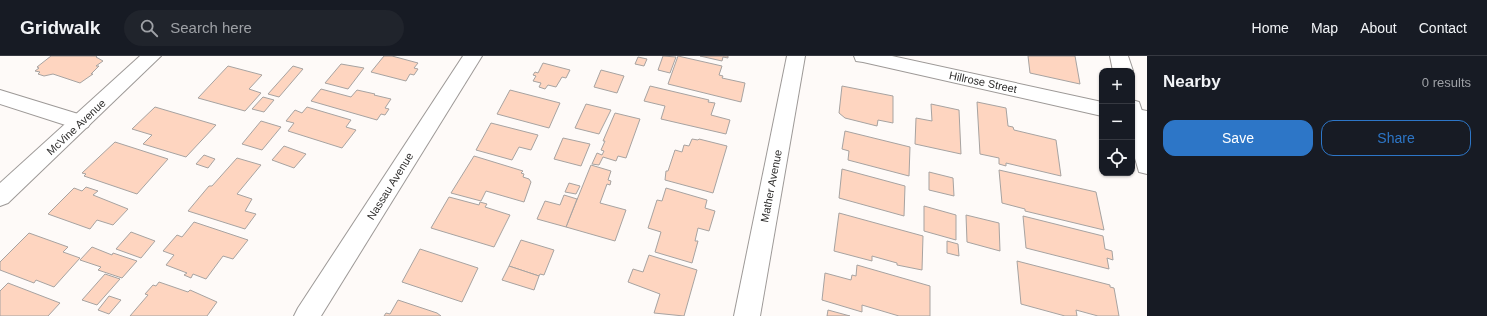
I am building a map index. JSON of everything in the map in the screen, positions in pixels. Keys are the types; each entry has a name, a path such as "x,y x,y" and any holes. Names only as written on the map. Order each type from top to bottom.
{"street":[{"name":"McVine Avenue","path":"0,197 152,56"},
{"name":"Nassau Avenue","path":"308,316 473,56"},
{"name":"Mather Avenue","path":"747,316 796,56"},
{"name":"Hillrose Street","path":"863,56 1099,108"},
{"path":"1119,56 1122,68"},
{"path":"0,97 81,122"},
{"path":"1136,114 1147,166"}],"building":[{"path":"51,56 97,56 96,57 103,61 96,66 99,66 91,74 93,74 80,83 53,74 44,76 38,74 40,72 35,71 39,68 37,67"},
{"path":"384,56 392,56 418,63 414,68 418,69 414,75 410,74 406,81 371,72"},
{"path":"663,56 676,57 670,73 658,70"},
{"path":"678,56 722,66 719,75 723,76 722,78 745,83 741,102 668,84"},
{"path":"700,56 728,56 728,58 723,57 722,61"},
{"path":"1028,56 1075,56 1080,84 1030,73"},
{"path":"638,57 647,59 644,66 635,64"},
{"path":"543,63 570,70 566,78 562,77 556,87 548,85 545,89 539,87 541,83 533,81 536,76 533,75 535,72 538,73"},
{"path":"341,64 364,68 348,89 325,83"},
{"path":"228,66 262,75 249,89 261,93 245,111 198,98"},
{"path":"293,66 303,69 279,97 268,94"},
{"path":"601,70 624,76 617,93 594,87"},
{"path":"650,86 709,100 708,102 715,103 711,115 730,120 726,134 661,119 665,106 644,101"},
{"path":"842,86 893,96 893,123 878,120 877,126 845,118 839,113"},
{"path":"321,89 351,97 357,90 375,94 374,95 391,99 385,108 389,109 385,115 381,114 377,120 311,101"},
{"path":"510,90 560,103 549,128 497,114"},
{"path":"263,97 274,100 264,112 252,109"},
{"path":"977,102 1006,108 1008,126 1013,127 1014,130 1056,140 1061,176 1006,163 1006,166 999,164 999,158 980,154"},
{"path":"586,104 611,110 599,134 575,128"},
{"path":"931,104 959,110 961,154 915,144 916,118 932,121"},
{"path":"155,107 216,125 186,157 143,144 152,135 132,129"},
{"path":"307,107 351,120 346,127 356,130 342,148 288,131 294,123 286,121 295,110 302,113"},
{"path":"615,113 640,119 626,158 618,156 616,161 603,157 599,165 592,164 597,153 602,155 604,151 601,150 605,141 603,141"},
{"path":"261,121 281,127 262,150 242,144"},
{"path":"491,123 538,135 531,150 519,147 512,160 476,150"},
{"path":"845,131 910,147 909,176 848,160 849,151 842,149"},
{"path":"563,138 590,144 581,166 554,159"},
{"path":"692,139 699,139 727,146 713,193 665,180 666,171 668,171 675,150 682,152 684,145 689,146"},
{"path":"115,142 168,159 137,194 84,176 86,174 82,173"},
{"path":"284,146 306,154 294,168 272,160"},
{"path":"204,155 215,159 208,168 196,164"},
{"path":"474,156 523,171 521,173 524,174 523,177 529,179 531,182 524,202 486,191 481,201 451,193"},
{"path":"237,158 261,165 237,194 252,199 245,211 256,214 245,229 188,211 209,186 212,186"},
{"path":"591,165 611,171 608,180 611,181 610,185 607,184 600,203 626,210 615,241 566,227"},
{"path":"842,169 905,186 904,216 839,198"},
{"path":"999,170 1096,192 1104,230 1025,211 1025,209 1002,203"},
{"path":"929,172 953,178 954,196 929,190"},
{"path":"569,183 580,186 576,194 565,192"},
{"path":"86,187 98,191 93,195 128,209 113,225 97,220 90,229 48,214 74,188 82,191"},
{"path":"666,188 707,200 705,208 715,211 709,231 698,228 695,241 698,241 692,263 655,252 661,232 648,228 657,200 662,201"},
{"path":"564,195 577,199 566,227 537,219 545,201 560,205"},
{"path":"449,197 479,205 480,202 487,204 485,207 510,215 494,247 431,228"},
{"path":"924,206 956,215 956,240 924,231"},
{"path":"839,213 923,236 922,270 897,265 897,263 872,256 872,261 834,251"},
{"path":"966,215 999,223 1000,251 967,242"},
{"path":"1023,216 1103,236 1105,249 1112,251 1113,260 1107,258 1109,269 1026,248"},
{"path":"194,222 248,240 233,259 223,256 206,279 193,274 191,278 184,275 187,273 166,265 174,255 163,251 177,235 182,237"},
{"path":"131,232 155,241 141,258 116,249"},
{"path":"29,233 68,247 63,252 80,258 54,287 36,280 34,283 0,270 0,262"},
{"path":"521,240 554,250 544,275 540,274 539,276 509,266"},
{"path":"947,241 958,244 959,256 947,253"},
{"path":"92,247 112,255 113,253 137,261 122,278 98,270 101,267 80,260"},
{"path":"420,249 478,268 462,302 402,282"},
{"path":"649,255 697,270 684,316 654,313 660,294 628,282 633,269 643,272"},
{"path":"1017,261 1110,285 1110,287 1114,288 1119,316 1098,316 1076,310 1077,316 1065,316 1021,304"},
{"path":"857,265 930,286 930,316 899,316 862,305 862,312 822,300 825,273 851,280 852,275 856,276"},
{"path":"509,266 539,276 534,290 502,280"},
{"path":"105,274 120,279 97,305 82,300"},
{"path":"159,282 188,292 190,290 217,302 207,316 130,316 148,295 145,294 153,285 156,286"},
{"path":"8,283 60,303 48,316 0,316 0,291"},
{"path":"109,296 121,300 109,314 98,310"},
{"path":"398,300 437,313 441,316 384,316 386,313 390,314"},
{"path":"828,310 850,316 827,316"}]}
